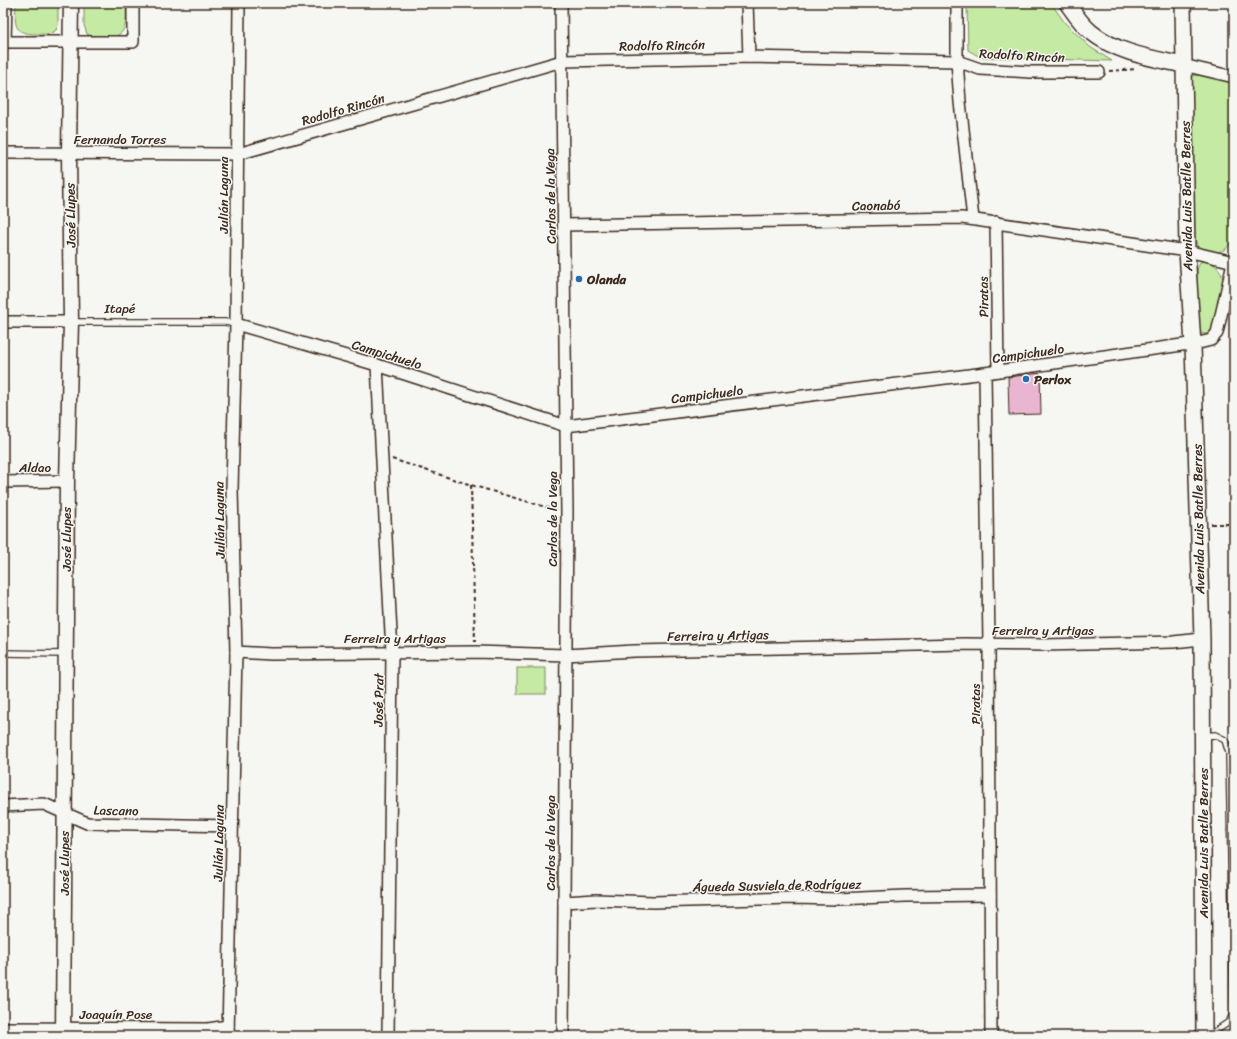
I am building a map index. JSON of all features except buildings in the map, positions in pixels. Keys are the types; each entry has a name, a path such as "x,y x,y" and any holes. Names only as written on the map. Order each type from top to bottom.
{"main road":[{"path":"1067,3 1090,31 1110,44 1130,53 1183,65"},
{"name":"Avenida Luis Batlle Berres","path":"1183,3 1187,251 1193,345 1202,639 1204,1036"}],"street":[{"path":"6,3 5,42 133,42 133,3"},
{"name":"José Llupes","path":"63,1032 67,481 71,322 69,153 71,3"},
{"name":"Julián Laguna","path":"228,1031 236,652 232,489 236,324 239,3"},
{"name":"Carlos de la Vega","path":"561,3 567,513 563,1036"},
{"path":"747,3 749,57"},
{"path":"957,3 957,61 960,102 973,219"},
{"name":"Rodolfo Rincón","path":"238,154 562,61 749,57 957,61 980,69 1030,72 1099,72"},
{"path":"1183,65 1234,77"},
{"name":"Fernando Torres","path":"3,153 238,154"},
{"name":"Caonabó","path":"564,226 954,218 996,222 1187,251"},
{"name":"Piratas","path":"996,222 998,371"},
{"path":"1187,251 1234,260"},
{"name":"Campichuelo","path":"236,324 377,365 566,426 1193,345 1211,340 1217,333 1234,260"},
{"name":"Itapé","path":"3,322 71,322"},
{"name":"José Prat","path":"377,365 392,652 388,1036"},
{"name":"Piratas","path":"985,373 989,644 991,1036"},
{"name":"Aldao","path":"3,482 67,481"},
{"name":"Ferreira y Artigas","path":"236,652 270,654 476,652 566,655 634,651 989,644 1044,645 1173,642 1202,639"},
{"name":"Lascano","path":"3,806 44,804 87,823 232,826"},
{"name":"Águeda Susviela de Rodríguez","path":"564,902 596,900 653,902 791,898 839,899 990,894"},
{"name":"Joaquín Pose","path":"3,1028 63,1032 208,1029 228,1031"}],"lane":[{"name":"Itapé","path":"71,322 224,322 236,324"},
{"path":"3,653 66,654"},
{"path":"1202,736 1215,735 1225,740 1229,753 1233,892 1234,1010 1229,1022 1208,1036"}],"path":[{"path":"382,456 471,485 567,513"},
{"path":"471,485 476,652"},
{"path":"1198,525 1234,524"}],"green space":[{"path":"16,3 58,3 58,25 56,30 50,33 30,34 19,30 15,17"},
{"path":"84,3 126,3 125,27 119,34 113,37 96,37 87,34 84,25"},
{"path":"967,3 1051,3 1065,23 1090,47 1112,61 980,57 968,50"},
{"path":"1198,75 1234,83 1234,232 1230,245 1222,251 1217,252 1199,250 1195,240 1191,79 1193,76"},
{"path":"1204,261 1216,266 1221,273 1223,282 1213,329 1206,334 1200,333 1197,330 1197,270 1200,262"},
{"path":"517,668 546,668 546,694 517,694"}],"place":[{"name":"Olanda","path":"579,279"},
{"name":"Perlox","path":"1026,379"}]}
